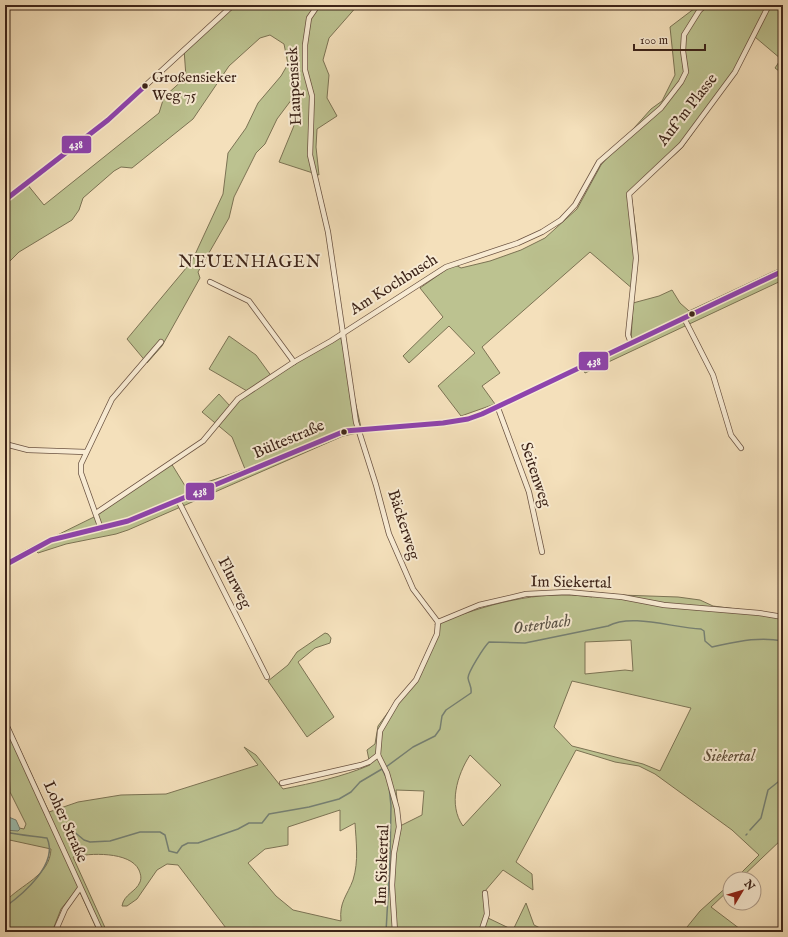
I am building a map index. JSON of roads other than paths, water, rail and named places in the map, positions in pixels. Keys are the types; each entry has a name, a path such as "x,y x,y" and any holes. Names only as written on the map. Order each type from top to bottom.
{"street":[{"path":"5,200 108,120 233,5"},
{"name":"Haupensiek","path":"318,5 309,18 305,45 305,70 312,96 310,155 328,232 342,332 358,428"},
{"name":"Am Kochbusch","path":"96,513 203,441 238,399 294,362 446,267 518,243 542,232 561,220 575,205 599,162 661,108 681,82 686,72 683,51 684,35 699,11 705,5"},
{"name":"Auf'm Plasse","path":"631,343 628,335 636,258 629,194 686,138 735,72 769,5"},
{"name":"Bültestraße","path":"5,565 47,542 71,534 101,529 128,521 338,433 358,428 444,423 468,419 498,408 783,271"},
{"path":"210,282 249,301 294,362"},
{"path":"684,318 713,375 731,435 741,448"},
{"path":"101,529 81,473 81,464 112,399 160,342"},
{"name":"Seitenweg","path":"498,408 530,492 542,552"},
{"name":"Bäckerweg","path":"358,428 376,485 389,534 398,556 413,589 438,622"},
{"path":"5,444 28,450 86,452"},
{"name":"Flurweg","path":"178,500 267,677"},
{"name":"Im Siekertal","path":"438,622 478,605 526,594 567,592 622,597 664,605 759,613 783,617"},
{"path":"282,783 361,765 369,762 378,755 380,731 397,702 416,680 437,634 438,622"},
{"name":"Loher Straße","path":"5,722 101,932"},
{"name":"Im Siekertal","path":"378,755 384,767 397,809 399,827 394,853 392,885 395,932"},
{"path":"55,932 65,909 80,888"},
{"path":"481,932 487,914 485,893"}],"waterway":[{"name":"Osterbach","path":"386,767 413,747 435,736 440,729 442,716 446,710 471,693 468,678 469,675 489,642 525,643 608,626 618,622 629,621 653,622 701,629 704,631 705,641 712,647 756,639 783,641"},
{"path":"70,831 72,830 84,840 90,842 110,841 140,832 160,832 165,835 169,851 177,853 182,846 188,843 198,843 238,829 249,823 262,823 269,814 309,807 339,799 351,792 360,782 382,769"},
{"name":"Osterbach","path":"383,769 386,777"},
{"path":"750,830 761,818 768,790 783,778"},
{"name":"Osterbach","path":"386,932 390,860 391,806 389,786"},
{"path":"5,832 47,838 49,848 48,858 44,868 29,886 5,907"}],"place":[{"name":"Großensieker Weg 75","path":"145,86"}],"district":[{"name":"NEUENHAGEN","path":"250,262"}],"park label":[{"name":"Siekertal","path":"729,757"}]}
